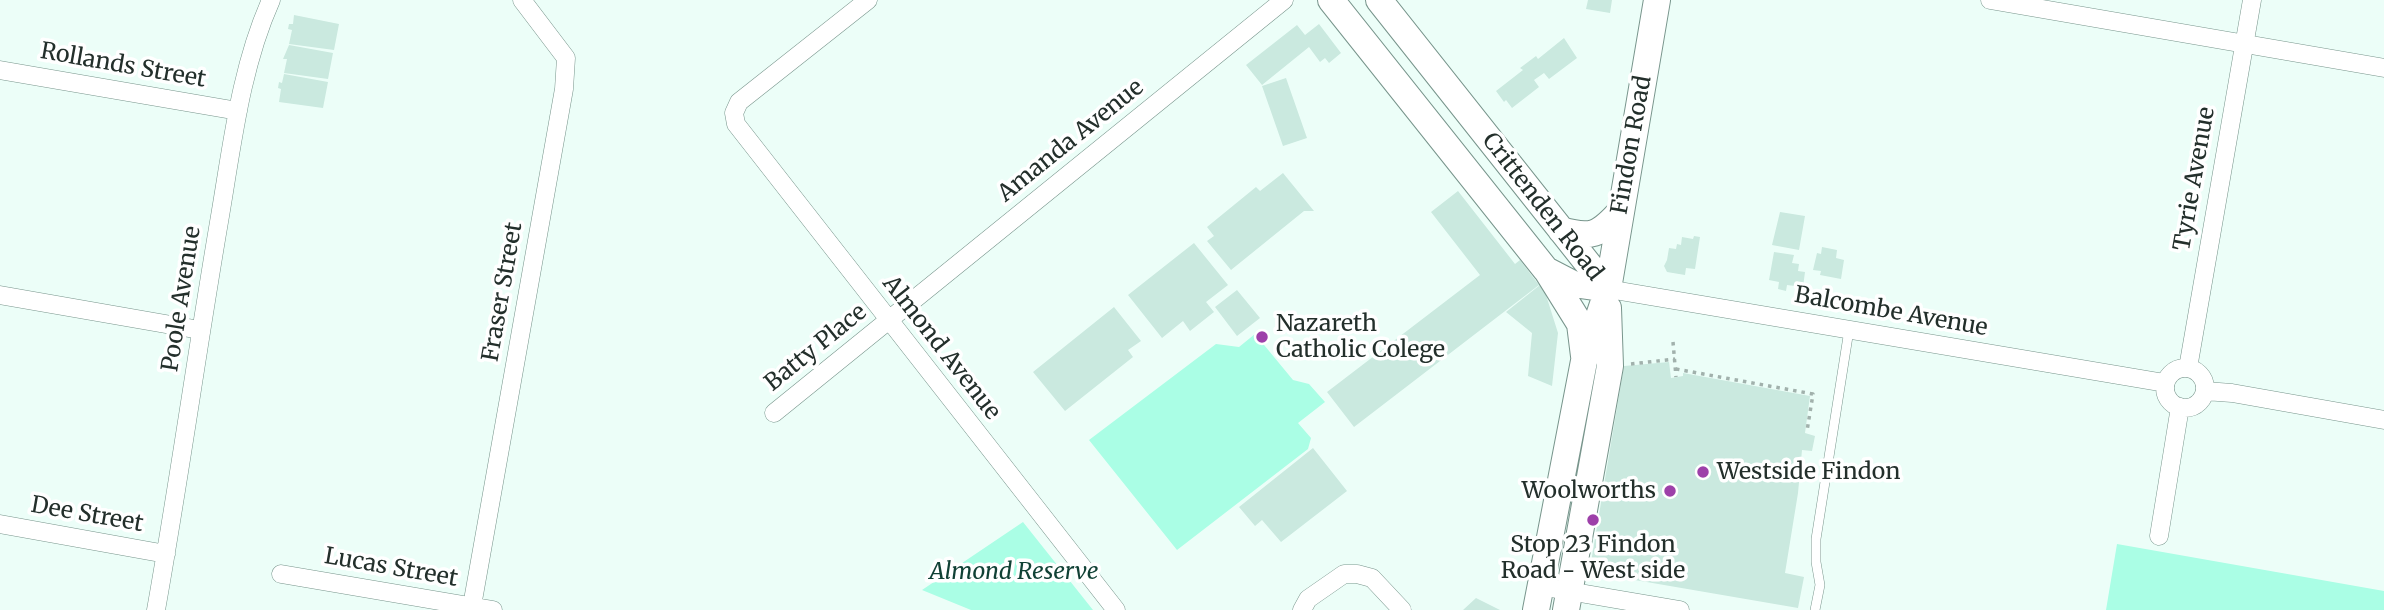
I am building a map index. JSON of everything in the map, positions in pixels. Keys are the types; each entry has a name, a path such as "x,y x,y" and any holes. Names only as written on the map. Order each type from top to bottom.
{"main road":[{"name":"Crittenden Road","path":"1331,0 1546,270 1573,284 1608,289"},
{"name":"Crittenden Road","path":"1378,0 1608,289"},
{"name":"Findon Road","path":"1537,598 1584,359 1608,289 1657,0"},
{"path":"1561,230 1581,236 1591,235 1601,230 1620,212"},
{"path":"1546,270 1580,324 1584,359"},
{"name":"Findon Road","path":"1567,601 1610,366 1608,289"},
{"path":"1564,470 1587,496"}],"street":[{"name":"Poole Avenue","path":"156,610 238,111 256,33 271,0"},
{"name":"Fraser Street","path":"472,606 564,89 566,58 522,0"},
{"name":"Almond Avenue","path":"868,0 739,102 734,113 736,124 1116,610"},
{"name":"Amanda Avenue","path":"888,321 1284,0"},
{"path":"1990,0 2384,68"},
{"name":"Tyrie Avenue","path":"2188,368 2252,0"},
{"name":"Rollands Street","path":"0,70 238,111"},
{"name":"Balcombe Avenue","path":"1608,289 2165,383"},
{"path":"0,295 200,330"},
{"name":"Batty Place","path":"774,413 888,321"},
{"path":"2188,368 2199,373 2205,391 2199,403 2180,407 2166,396 2165,383 2171,373 2188,368"},
{"path":"2205,391 2232,393 2384,420"},
{"path":"2159,536 2180,407"},
{"name":"Dee Street","path":"0,524 166,554"},
{"name":"Lucas Street","path":"281,574 493,610"},
{"path":"1302,610 1308,599 1344,574 1372,578 1402,610"},
{"path":"1537,598 1680,610"}],"lane":[{"path":"1815,610 1820,586 1816,539 1849,330"}],"path":[{"path":"1673,342 1676,377"},
{"path":"1630,364 1675,359"},
{"path":"1675,369 1813,394 1807,431"}],"green space":[{"path":"1255,334 1293,380 1309,384 1325,402 1298,423 1311,438 1308,449 1177,550 1089,440 1216,344 1239,347"},
{"name":"Almond Reserve","path":"1023,522 1093,610 971,610 922,590"},
{"path":"2117,544 2384,591 2384,610 2106,610"}],"building":[{"path":"1588,0 1612,0 1610,13 1586,9"},
{"path":"294,15 339,24 334,50 289,44 292,30 288,29 289,24 293,24"},
{"path":"1319,24 1341,53 1329,63 1325,58 1320,62 1309,47 1262,85 1246,65 1297,25 1305,35"},
{"path":"1564,38 1577,58 1549,79 1544,73 1534,80 1539,87 1512,108 1506,100 1504,102 1496,91 1523,70 1520,68 1536,56 1538,59"},
{"path":"289,45 333,53 328,79 284,73 287,59 283,59"},
{"path":"284,74 328,82 323,108 279,102 279,82 282,83"},
{"path":"1286,78 1307,138 1283,146 1262,86"},
{"path":"1283,173 1314,211 1304,211 1231,270 1207,241 1214,236 1207,227 1256,187 1260,191"},
{"path":"1458,191 1515,264 1520,260 1539,285 1354,427 1327,392 1480,275 1431,212"},
{"path":"1780,212 1805,216 1799,250 1772,245"},
{"path":"1694,236 1700,237 1695,269 1686,268 1685,275 1667,272 1664,266 1669,248 1676,249 1677,244 1681,245 1682,237 1693,239"},
{"path":"1194,243 1228,285 1206,302 1214,312 1190,331 1183,321 1162,338 1128,295"},
{"path":"1822,247 1837,250 1836,258 1844,260 1841,279 1820,275 1821,271 1813,270 1817,253 1821,254"},
{"path":"1774,252 1794,255 1792,263 1799,264 1798,271 1805,272 1803,287 1787,285 1786,291 1778,289 1779,282 1769,280"},
{"path":"1540,285 1546,295 1558,333 1552,386 1528,376 1532,333 1506,312"},
{"path":"1237,290 1260,318 1237,336 1215,307"},
{"path":"1114,307 1141,341 1128,350 1133,357 1065,411 1033,372"},
{"name":"Westside Findon","path":"1669,362 1671,378 1683,376 1683,373 1810,396 1805,433 1815,436 1812,451 1802,450 1785,573 1804,577 1798,608 1600,574 1591,562 1624,366"},
{"path":"1313,448 1347,491 1281,542 1262,520 1255,526 1239,507"},
{"path":"1476,598 1500,610 1463,610"}],"place":[{"name":"Nazareth Catholic Colege","path":"1262,337"},
{"name":"Westside Findon","path":"1703,472"},
{"name":"Woolworths","path":"1670,491"},
{"name":"Stop 23 Findon Road - West side","path":"1593,520"}]}
